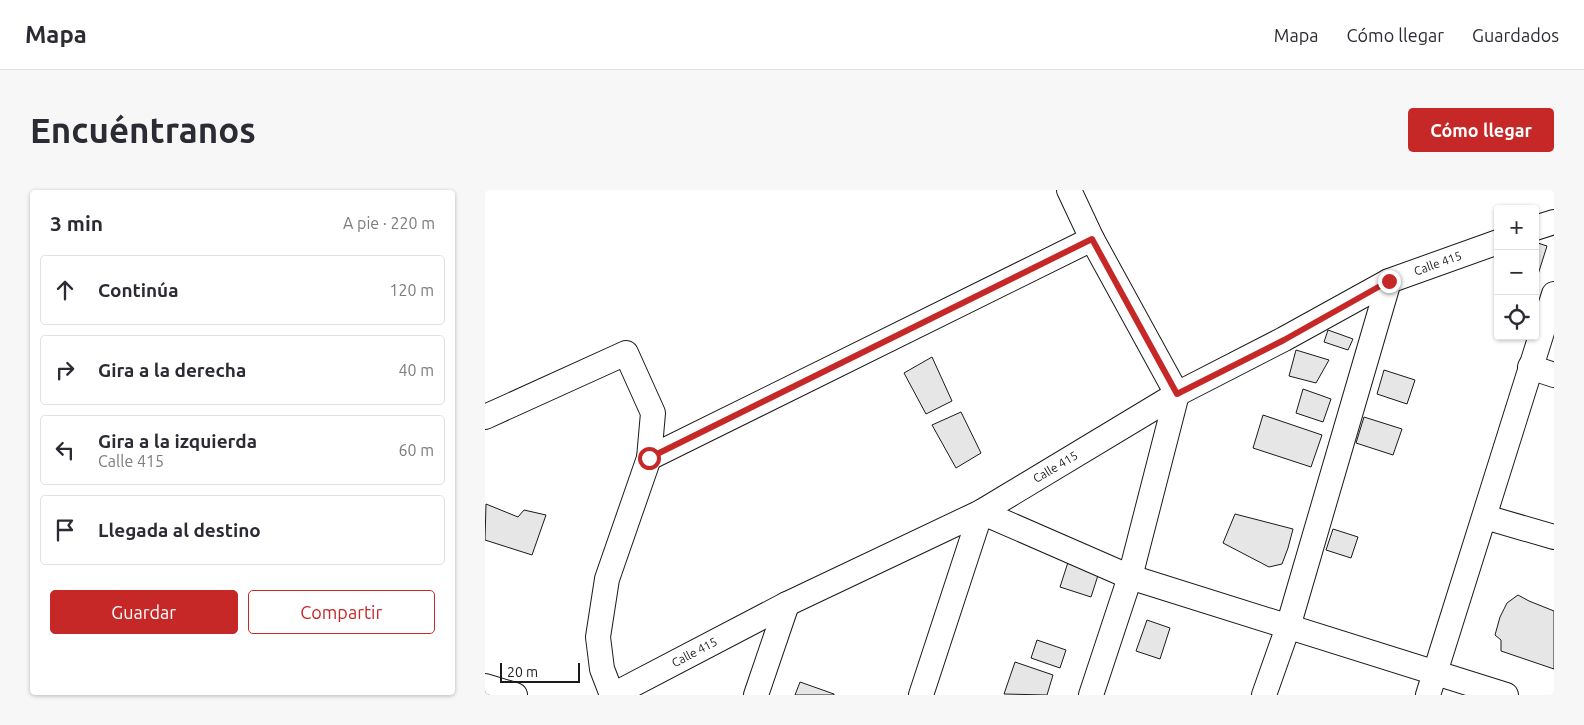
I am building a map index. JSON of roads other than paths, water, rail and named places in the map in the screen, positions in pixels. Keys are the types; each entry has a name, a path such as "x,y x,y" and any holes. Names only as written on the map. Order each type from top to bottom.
{"street":[{"path":"1069,190 1092,239 1177,394 1130,577 1091,695"},
{"path":"1539,227 1554,222"},
{"path":"649,458 1092,239"},
{"name":"Calle 415","path":"613,695 787,604 981,512 1177,394 1284,340 1389,281 1494,243"},
{"path":"1264,695 1288,627 1389,281"},
{"path":"1432,684 1554,294"},
{"path":"485,417 626,353 653,413 649,458 607,579 599,627 598,636 602,669 613,695"},
{"path":"1530,367 1554,374"},
{"path":"921,695 981,512 1130,577 1288,627 1432,684 1506,695"},
{"path":"1485,517 1554,537"},
{"path":"756,695 787,604"},
{"path":"485,686 515,695"}]}
